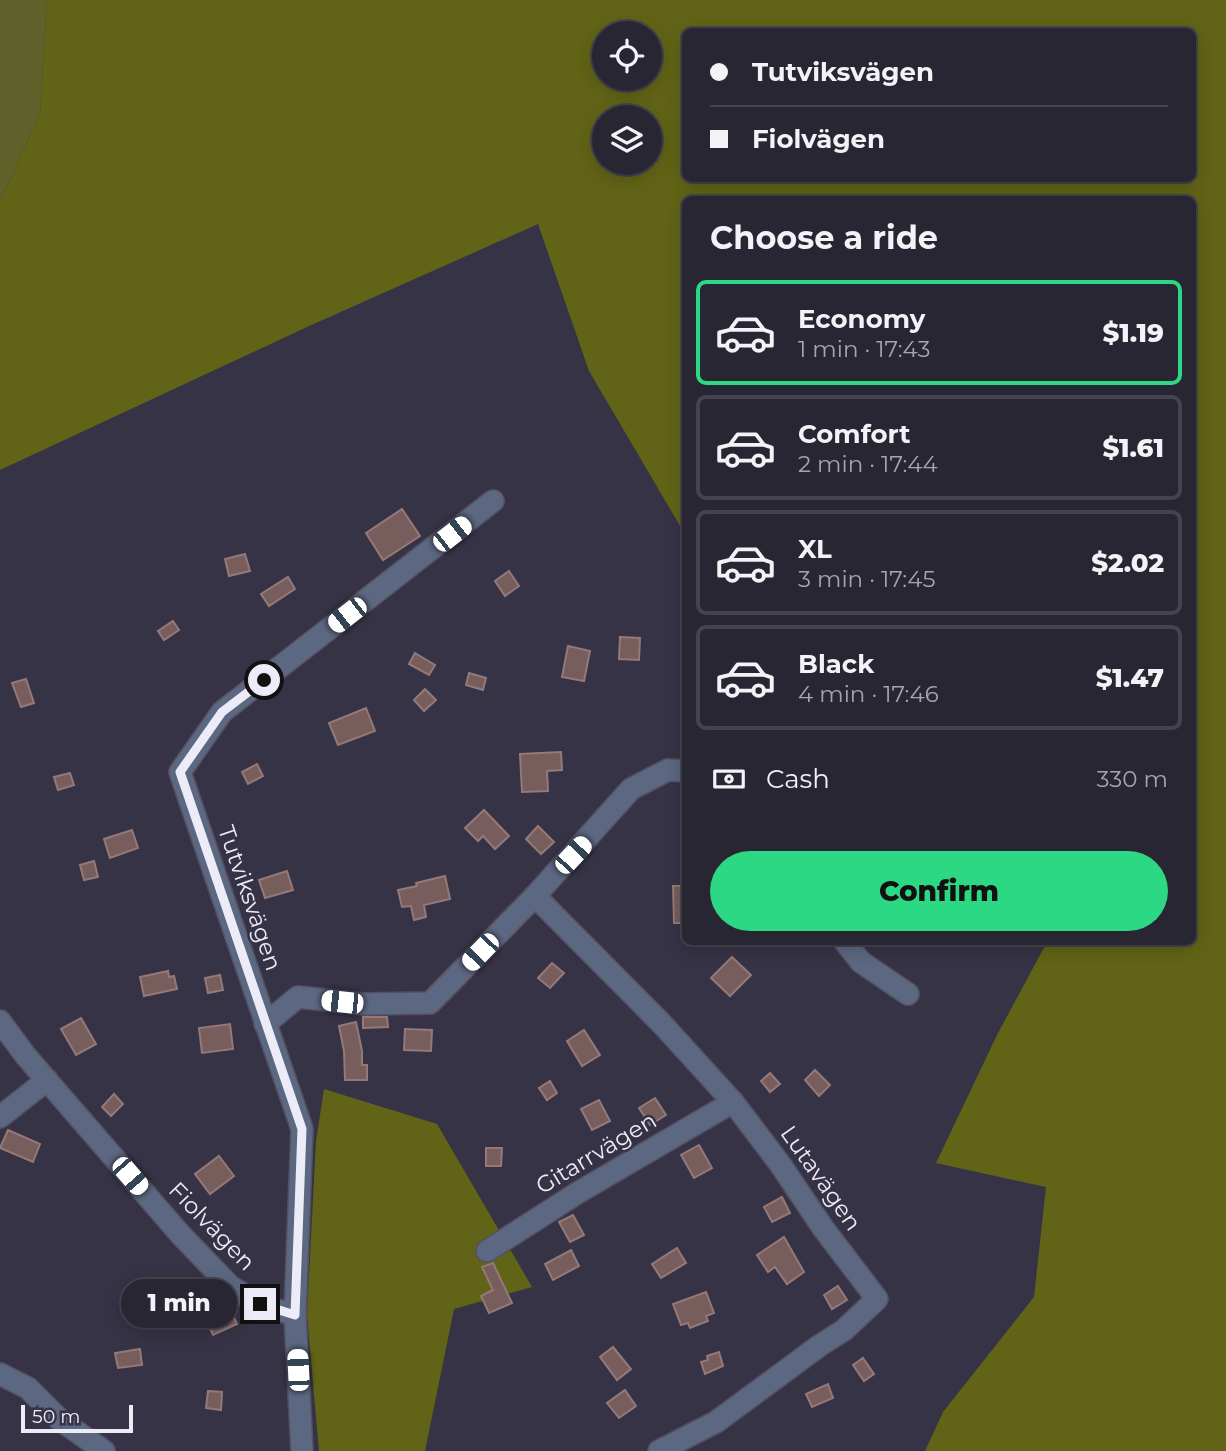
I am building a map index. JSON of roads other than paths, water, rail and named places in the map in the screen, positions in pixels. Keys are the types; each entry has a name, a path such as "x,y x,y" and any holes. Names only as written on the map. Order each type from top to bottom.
{"street":[{"name":"Tutviksvägen","path":"302,1451 295,1315 302,1129 180,772 222,712 493,502"},
{"path":"265,1024 298,997 364,1004 430,1003 535,896 631,789 668,770 682,771"},
{"name":"Lutavägen","path":"535,896 662,1024 733,1101 877,1299 844,1330 716,1422 659,1451"},
{"path":"847,945 861,962 908,994"},
{"name":"Fiolvägen","path":"0,1021 47,1080 180,1234 230,1286 260,1304 295,1315"},
{"path":"0,1117 47,1080"},
{"name":"Gitarrvägen","path":"486,1251 579,1192 733,1101"},
{"path":"0,1374 28,1388 58,1419 104,1451"}]}
